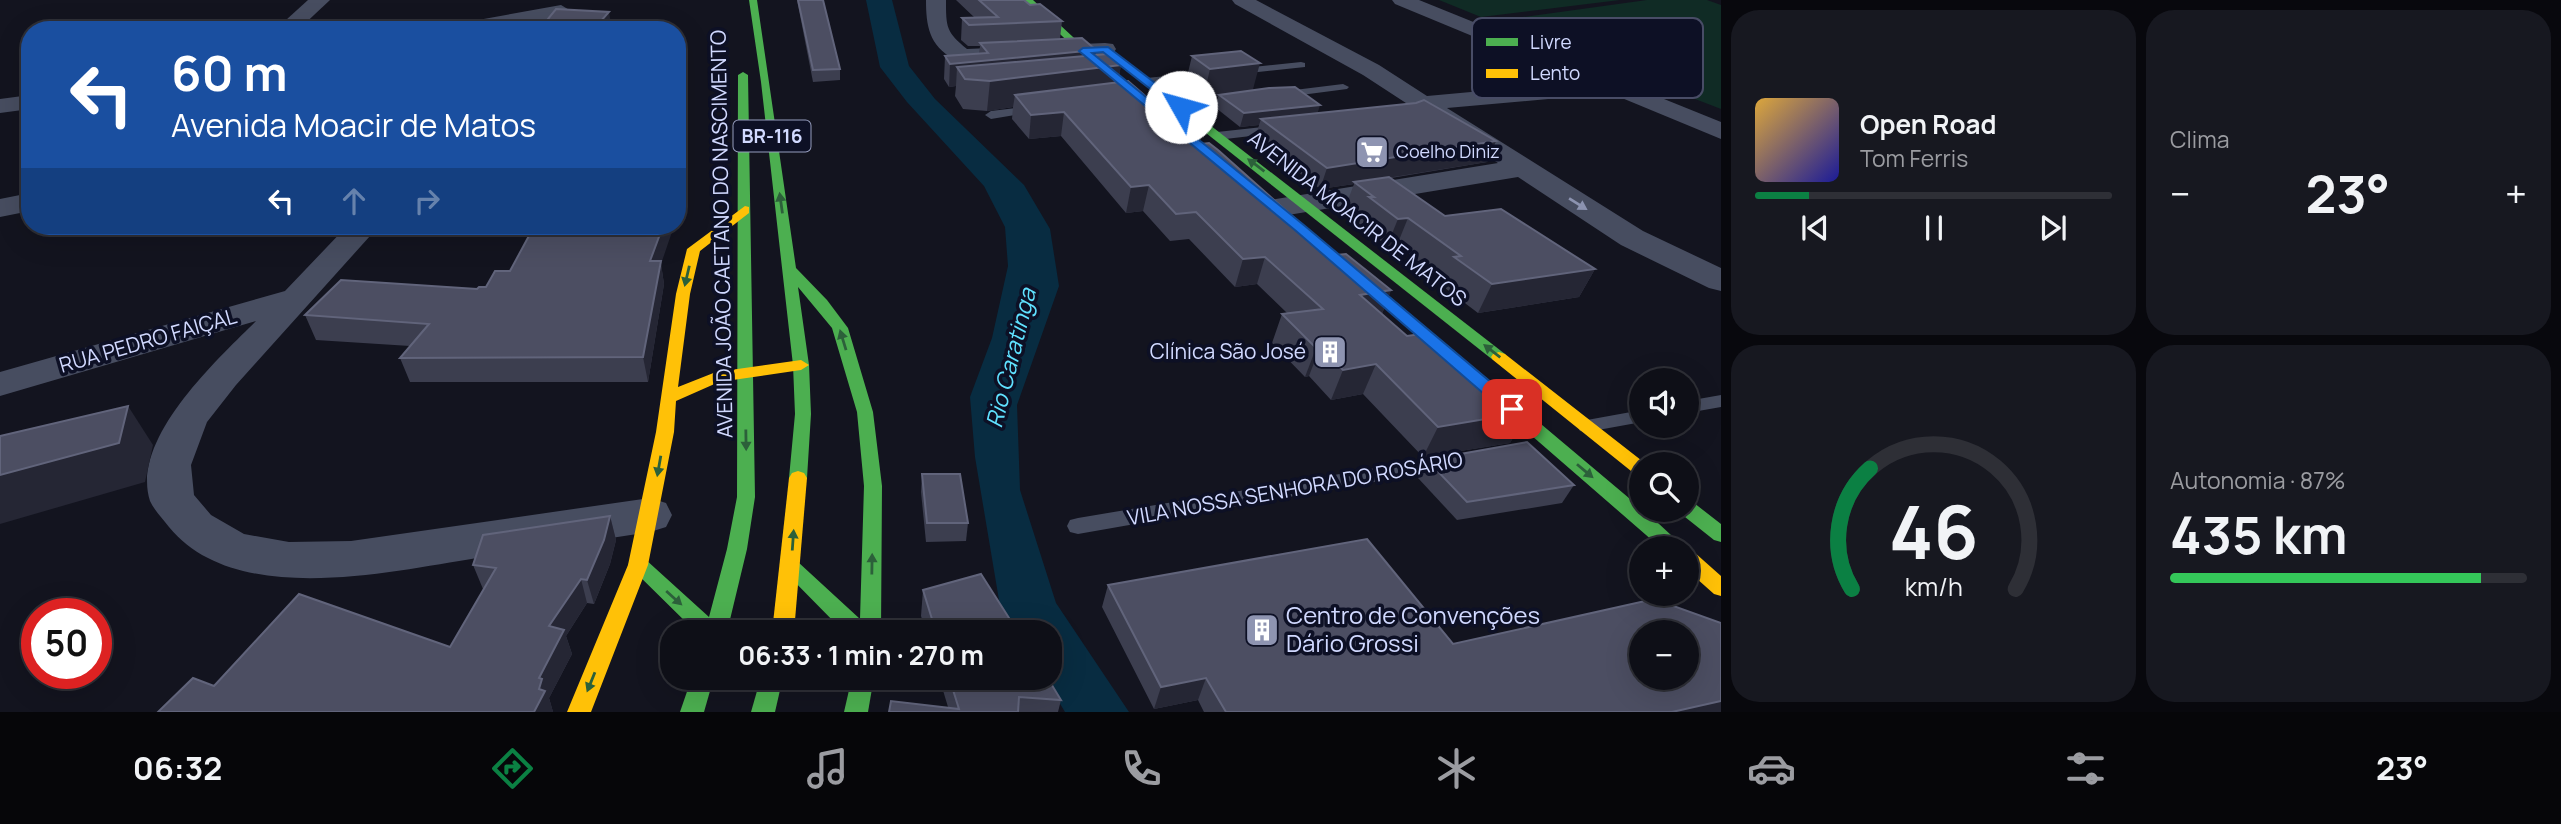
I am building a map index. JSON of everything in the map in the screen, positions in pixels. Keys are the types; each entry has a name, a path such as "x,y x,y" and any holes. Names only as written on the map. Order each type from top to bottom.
{"main road":[{"name":"AVENIDA JOÃO CAETANO DO NASCIMENTO","path":"753,0 791,271 801,365 803,414 784,620"},
{"name":"AVENIDA MOACIR DE MATOS","path":"1028,0 1094,50 1147,81 1217,136 1285,208 1587,426 1629,460"},
{"name":"AVENIDA MOACIR DE MATOS","path":"1047,0 1094,50 1107,77 1172,124"},
{"name":"AVENIDA JOÃO CAETANO DO NASCIMENTO","path":"717,620 737,549 746,497 742,61"},
{"path":"579,712 638,565 665,432 683,293 694,249 745,210"},
{"name":"AVENIDA MOACIR DE MATOS","path":"1332,256 1629,508"},
{"path":"791,271 822,303 840,328 865,412 873,486 870,620"},
{"path":"668,398 691,383 709,377 801,365"},
{"path":"1699,518 1721,535"},
{"name":"AVENIDA MOACIR DE MATOS","path":"1645,522 1661,536"},
{"path":"638,565 700,620"},
{"path":"791,568 846,620"},
{"path":"1699,568 1721,587"},
{"path":"692,712 699,690"},
{"path":"763,712 769,690"},
{"path":"856,712 860,690"}],"street":[{"path":"296,21 320,0"},
{"path":"936,0 936,25 942,39 962,55 996,56 1094,50"},
{"path":"1242,0 1426,103 1520,168 1632,238 1721,281"},
{"path":"1402,0 1472,29"},
{"path":"496,21 564,6"},
{"path":"552,21 564,6"},
{"path":"1426,103 1481,98"},
{"path":"1641,98 1721,131"},
{"path":"0,106 21,103"},
{"path":"1285,208 1520,168"},
{"path":"0,208 21,204"},
{"path":"356,235 189,418 170,465 172,500 195,527 234,550 289,560 351,559 650,516"},
{"name":"RUA PEDRO FAIÇAL","path":"0,384 297,297"}],"lane":[{"path":"1147,81 1301,65"},
{"path":"1262,97 1343,87"},
{"path":"1181,107 1248,99"},
{"path":"991,115 1045,108"},
{"path":"1217,136 1297,128"},
{"path":"1699,405 1721,401"},
{"path":"1587,426 1629,418"},
{"path":"1527,450 1554,445"},
{"name":"VILA NOSSA SENHORA DO ROSÁRIO","path":"1078,526 1472,459"}],"green space":[{"path":"1439,0 1620,0 1481,17"},
{"path":"1647,0 1707,0 1721,5 1721,109 1693,98 1703,98 1703,18 1516,18"}],"water":[{"name":"Rio Caratinga","path":"866,0 892,0 909,66 935,99 1024,185 1050,229 1059,286 1017,405 1020,490 1056,603 1129,712 1065,712 1052,690 1062,690 1062,620 1009,620 1000,606 975,457 970,397 992,338 1008,266 1005,227 984,186 907,102 880,67"}],"building":[{"path":"798,0 823,0 840,69 813,70"},
{"path":"979,0 1024,0 1030,5 1040,4 1062,21 969,25 962,18 998,17"},
{"path":"556,9 609,12 601,21 546,21"},
{"path":"1082,38 1096,50 950,64 945,56 988,53 980,43"},
{"path":"1241,51 1260,63 1210,69 1192,56"},
{"path":"1108,54 1121,65 990,81 965,79 957,67"},
{"path":"1128,81 1201,144 1209,143 1218,150 1336,255 1346,254 1391,290 1360,295 1407,336 1428,333 1528,412 1438,427 1376,364 1343,370 1282,314 1323,309 1265,257 1243,259 1196,212 1176,214 1149,185 1131,187 1064,112 1031,115 1015,95"},
{"path":"1295,87 1320,105 1244,113 1219,95 1269,88"},
{"path":"1424,100 1496,141 1327,168 1261,119 1416,103"},
{"path":"1389,177 1445,216 1501,209 1595,269 1492,284 1454,257 1461,256 1408,218 1398,219 1354,182"},
{"path":"529,235 660,235 650,261 661,261 643,357 400,358 429,324 305,315 341,280 477,289 486,287 495,271 510,271"},
{"path":"128,406 119,443 0,475 0,436"},
{"path":"1527,442 1574,485 1467,502 1427,460"},
{"path":"922,474 960,474 968,523 927,523"},
{"path":"610,516 604,540 587,580 581,579 549,626 564,630 539,678 542,679 539,689 545,691 534,712 158,712 193,678 214,686 299,594 450,647 496,568 473,565 483,535"},
{"path":"1367,539 1453,644 1629,605 1674,606 1721,623 1721,701 1672,712 1226,712 1206,678 1161,687 1108,585"},
{"path":"981,574 1010,620 932,620 923,590"},
{"path":"953,690 1055,690 1061,700 1019,697 1018,712 889,712 891,701 959,709"}],"traffic: fast":[{"path":"753,0 766,82 801,365 803,414 798,478"},
{"path":"1028,0 1083,51 1162,115"},
{"path":"719,620 737,549 746,497 743,75"},
{"path":"1148,82 1499,357"},
{"path":"1346,267 1661,536"},
{"path":"791,271 822,303 840,328 865,412 873,486 870,620"},
{"path":"1699,518 1721,535"},
{"path":"638,565 698,620"},
{"path":"791,568 846,620"},
{"path":"692,712 699,690"},
{"path":"763,712 769,690"},
{"path":"856,712 860,690"}],"traffic: slow":[{"path":"668,398 683,294 694,249 745,210"},
{"path":"1499,357 1629,460"},
{"path":"668,398 716,377 801,365"},
{"path":"579,712 638,565 665,432 668,398"},
{"path":"784,620 798,478"},
{"path":"1699,569 1721,588"}],"place":[{"name":"Coelho Diniz","path":"1372,152"},
{"name":"Clínica São José","path":"1330,352"},
{"name":"Centro de Convenções Dário Grossi","path":"1262,630"}],"route":[{"path":"1181,107 1105,49 1083,51 1301,228 1512,409"}]}
